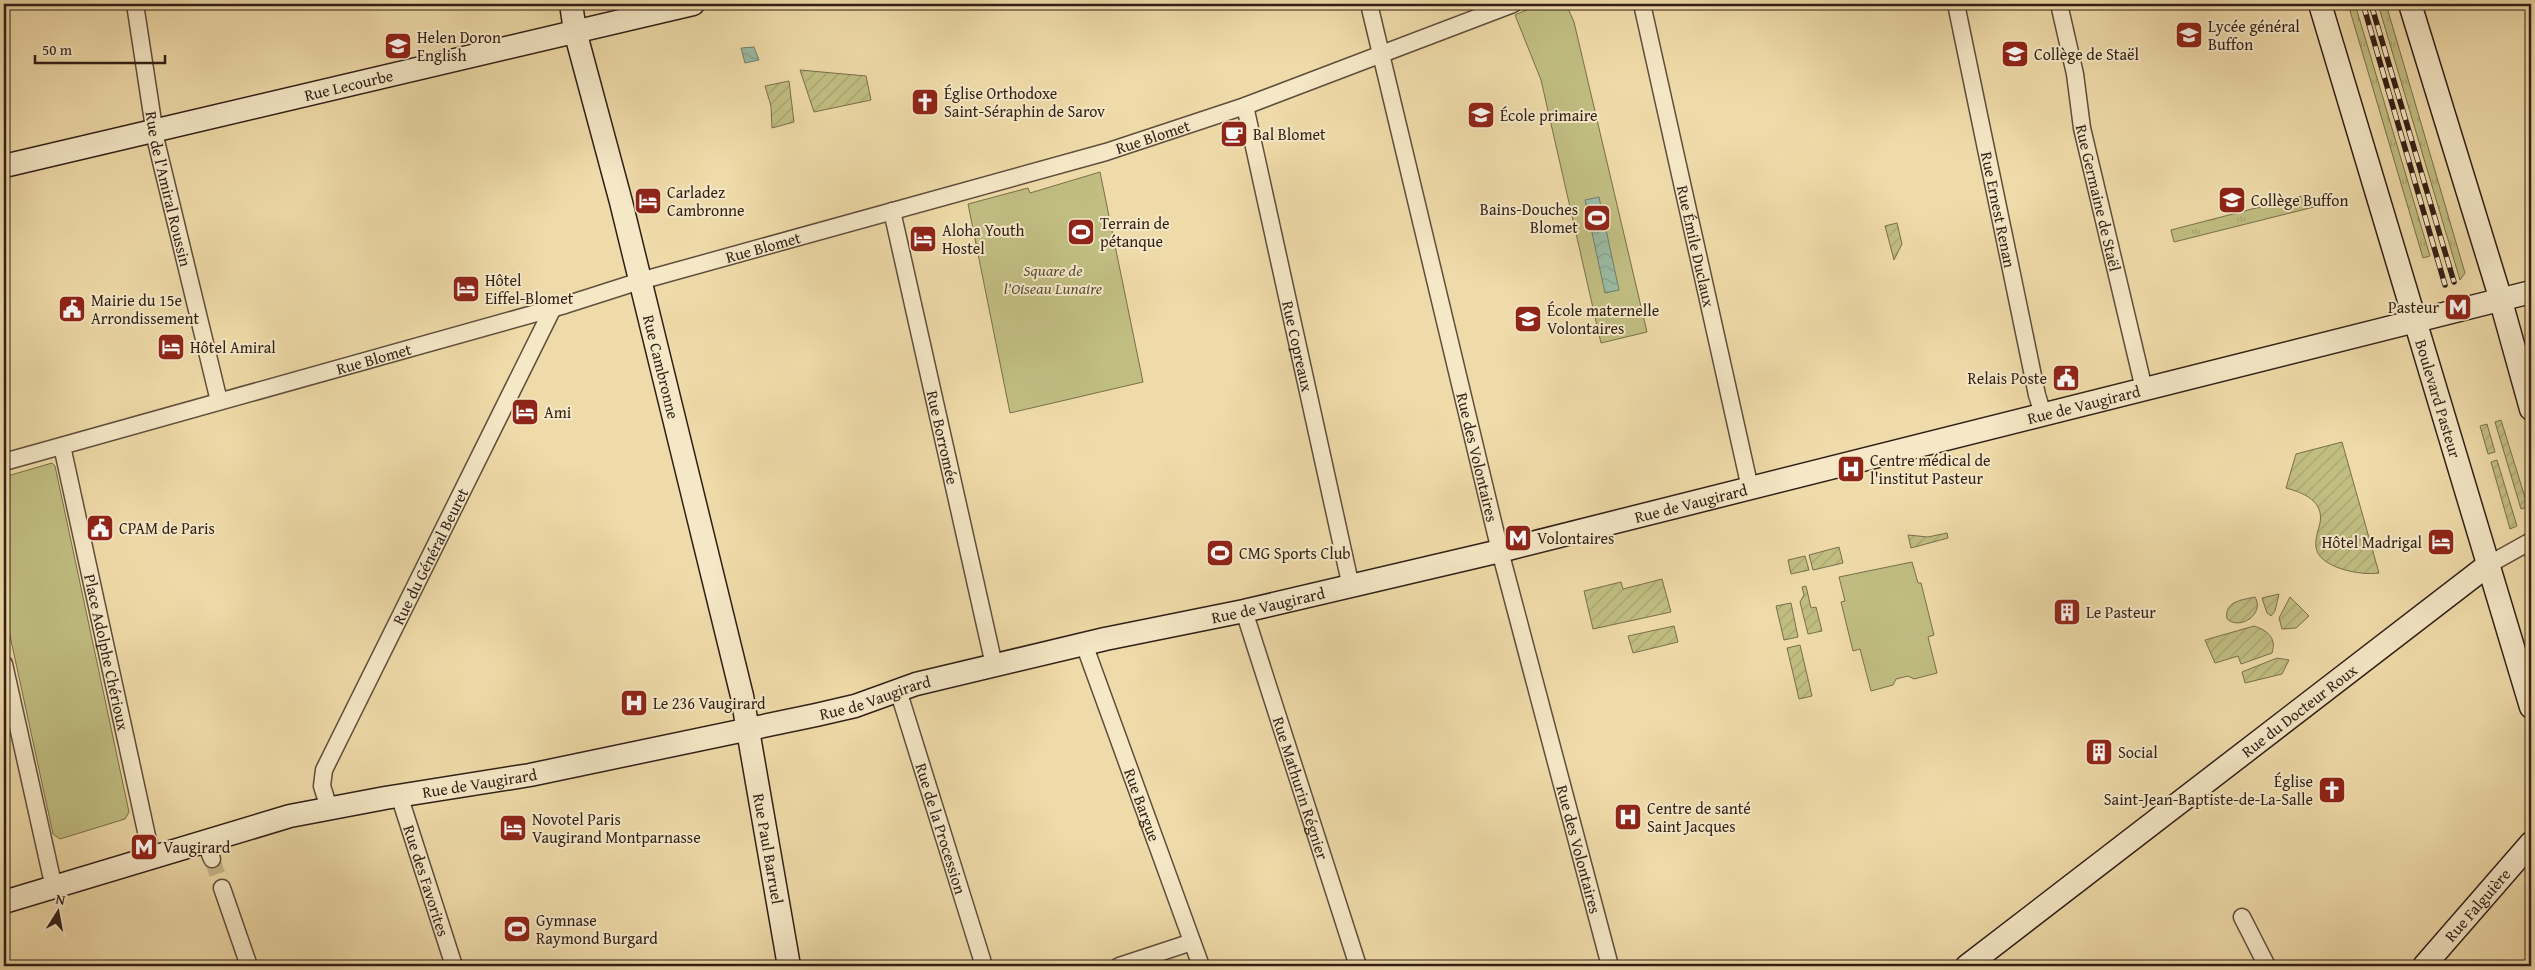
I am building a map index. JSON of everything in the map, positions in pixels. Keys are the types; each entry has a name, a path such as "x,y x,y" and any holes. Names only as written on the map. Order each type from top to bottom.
{"main road":[{"name":"Rue Cambronne","path":"571,4 574,31 640,280 749,731"},
{"name":"Rue Lecourbe","path":"4,166 693,4"},
{"name":"Boulevard Pasteur","path":"2320,4 2531,707"},
{"path":"2410,4 2500,299 2531,409"},
{"name":"Rue de Vaugirard","path":"4,902 152,859 208,850 290,816 399,795 530,775 749,731 855,706 898,690 994,665 1084,644 1244,611 1500,551 2531,292"},
{"name":"Rue du Docteur Roux","path":"1968,966 2488,565"},
{"name":"Rue Paul Barruel","path":"749,731 789,966"},
{"name":"Rue Falguière","path":"2424,966 2531,843"}],"street":[{"name":"Rue de l'Amiral Roussin","path":"135,4 153,130 219,402"},
{"name":"Rue des Volontaires","path":"1369,4 1500,551 1610,966"},
{"name":"Rue Blomet","path":"4,462 553,308 640,280 1106,152 1245,106 1381,56 1513,4"},
{"name":"Rue Émile Duclaux","path":"1642,4 1750,488"},
{"name":"Rue Ernest Renan","path":"1956,4 2037,394 2043,414"},
{"name":"Rue Germaine de Staël","path":"2059,4 2075,74 2082,128 2144,389"},
{"name":"Rue Copreaux","path":"1245,106 1350,587"},
{"name":"Rue Borromée","path":"892,211 994,665"},
{"name":"Rue du Général Beuret","path":"329,808 322,786 324,770 553,308"},
{"name":"Place Adolphe Chérioux","path":"62,446 152,859"},
{"path":"2488,565 2531,541"},
{"name":"Rue Mathurin Régnier","path":"1244,611 1358,966"},
{"name":"Rue Bargue","path":"1084,644 1201,966"},
{"path":"4,664 54,888"},
{"name":"Rue de la Procession","path":"898,690 984,966"},
{"name":"Rue des Favorites","path":"399,795 454,966"},
{"path":"222,888 249,966"},
{"path":"2242,917 2267,966"},
{"path":"1120,966 1192,942"}],"green space":[{"name":"Bains-Douches Blomet","path":"1540,4 1566,4 1574,22 1647,332 1601,343 1541,80 1515,15"},
{"path":"2348,4 2355,4 2430,256 2423,258"},
{"path":"2378,4 2386,4 2465,273 2460,280"},
{"path":"800,70 866,76 871,100 814,112"},
{"path":"789,81 794,122 772,128 771,106 765,86"},
{"name":"Square de l'Oiseau Lunaire","path":"1100,172 1143,382 1010,413 968,204 1028,188 1030,193"},
{"path":"2310,194 2314,207 2174,242 2171,230"},
{"path":"1897,223 1902,244 1894,260 1885,226"},
{"path":"2501,420 2528,507 2521,509 2495,422"},
{"path":"2487,424 2495,452 2488,454 2480,426"},
{"path":"2342,442 2379,573 2352,572 2324,560 2316,547 2320,523 2319,509 2306,495 2286,488 2296,454"},
{"path":"2497,460 2517,526 2510,529 2491,462"},
{"path":"52,463 55,466 129,812 125,819 60,839 53,834 4,608 4,477"},
{"path":"1947,533 1948,538 1911,548 1908,535 1928,537"},
{"path":"1839,547 1843,563 1813,570 1809,555"},
{"path":"1805,556 1809,570 1791,574 1788,560"},
{"path":"1912,562 1918,583 1921,583 1934,635 1928,637 1937,673 1914,679 1908,676 1896,679 1893,685 1871,691 1860,649 1853,651 1841,602 1845,601 1839,577"},
{"path":"1662,579 1671,612 1593,629 1584,591 1621,582 1623,589"},
{"path":"1806,586 1811,608 1816,607 1822,631 1808,634 1800,602 1804,595 1802,587"},
{"path":"2279,594 2275,611 2271,616 2267,613 2262,598"},
{"path":"2255,597 2257,609 2245,622 2233,622 2227,619 2228,608 2231,605 2235,602"},
{"path":"2290,597 2309,616 2296,628 2282,629 2279,618"},
{"path":"1791,603 1798,637 1784,640 1776,606"},
{"path":"1674,626 1678,642 1633,653 1628,636"},
{"path":"2254,626 2270,635 2273,643 2272,653 2241,664 2238,656 2215,663 2205,640"},
{"path":"1800,645 1812,696 1799,699 1787,648"},
{"path":"2277,658 2289,660 2282,674 2245,683 2242,672"}],"water":[{"path":"754,47 759,60 745,63 741,48"},
{"path":"1599,197 1619,290 1605,293 1585,200"}],"tunnel":[{"path":"212,859 222,888"}],"railway":[{"path":"2363,4 2445,285"},
{"path":"2371,4 2454,282"}],"place":[{"name":"Lycée général Buffon","path":"2189,35"},
{"name":"Helen Doron English","path":"398,46"},
{"name":"Collège de Staël","path":"2015,54"},
{"name":"Église Orthodoxe Saint-Séraphin de Sarov","path":"925,102"},
{"name":"École primaire","path":"1481,115"},
{"name":"Bal Blomet","path":"1234,134"},
{"name":"Collège Buffon","path":"2232,200"},
{"name":"Carladez Cambronne","path":"648,201"},
{"name":"Bains-Douches Blomet","path":"1597,218"},
{"name":"Terrain de pétanque","path":"1081,232"},
{"name":"Aloha Youth Hostel","path":"923,239"},
{"name":"Hôtel Eiffel-Blomet","path":"466,289"},
{"name":"Pasteur","path":"2458,307"},
{"name":"Mairie du 15e Arrondissement","path":"72,309"},
{"name":"École maternelle Volontaires","path":"1528,319"},
{"name":"Hôtel Amiral","path":"171,347"},
{"name":"Relais Poste","path":"2066,378"},
{"name":"Ami","path":"525,412"},
{"name":"Centre médical de l'institut Pasteur","path":"1851,469"},
{"name":"CPAM de Paris","path":"100,528"},
{"name":"Volontaires","path":"1518,538"},
{"name":"Hôtel Madrigal","path":"2441,542"},
{"name":"CMG Sports Club","path":"1220,553"},
{"name":"Le Pasteur","path":"2067,612"},
{"name":"Le 236 Vaugirard","path":"634,703"},
{"name":"Social","path":"2099,752"},
{"name":"Église Saint-Jean-Baptiste-de-La-Salle","path":"2332,790"},
{"name":"Centre de santé Saint Jacques","path":"1628,817"},
{"name":"Novotel Paris Vaugirand Montparnasse","path":"513,828"},
{"name":"Vaugirard","path":"144,847"},
{"name":"Gymnase Raymond Burgard","path":"517,929"}]}
